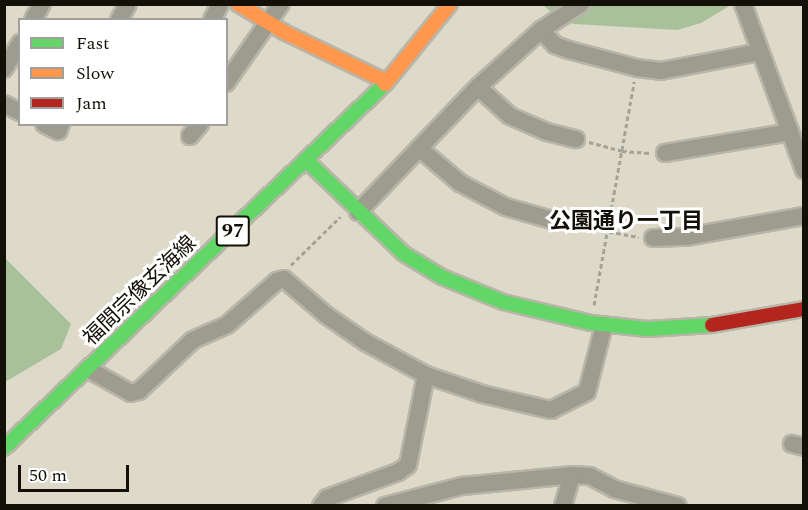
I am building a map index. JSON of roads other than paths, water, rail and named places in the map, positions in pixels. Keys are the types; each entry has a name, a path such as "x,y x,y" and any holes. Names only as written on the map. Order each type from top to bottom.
{"street":[{"path":"34,18 42,4"},
{"path":"120,18 128,4"},
{"path":"213,18 220,4"},
{"path":"238,4 269,24 387,82"},
{"path":"228,80 281,4"},
{"name":"福間宗像玄海線","path":"4,448 307,161 387,82 450,4"},
{"path":"355,209 478,87 541,30 581,4"},
{"path":"743,4 804,170"},
{"path":"541,30 555,45 636,68 661,71 760,52"},
{"path":"4,69 18,46"},
{"path":"478,87 510,116 547,132 576,139"},
{"path":"4,104 18,111"},
{"path":"48,126 58,131 60,126"},
{"path":"665,153 790,132"},
{"path":"419,148 460,183 506,207 559,222"},
{"path":"307,161 404,254 442,278 503,302 597,324 648,329 695,328 804,309"},
{"path":"653,237 686,237 804,216"},
{"path":"88,369 131,393 139,391 193,340 227,325 277,281 284,279 326,315 365,342 426,375 482,394 551,410 587,392 597,324"},
{"path":"321,506 327,498 398,472 408,465 426,375"},
{"path":"385,506 462,486 572,475 590,476 614,489 678,506"},
{"path":"563,506 572,475"}],"district":[{"name":"公園通り一丁目","path":"626,222"}]}
